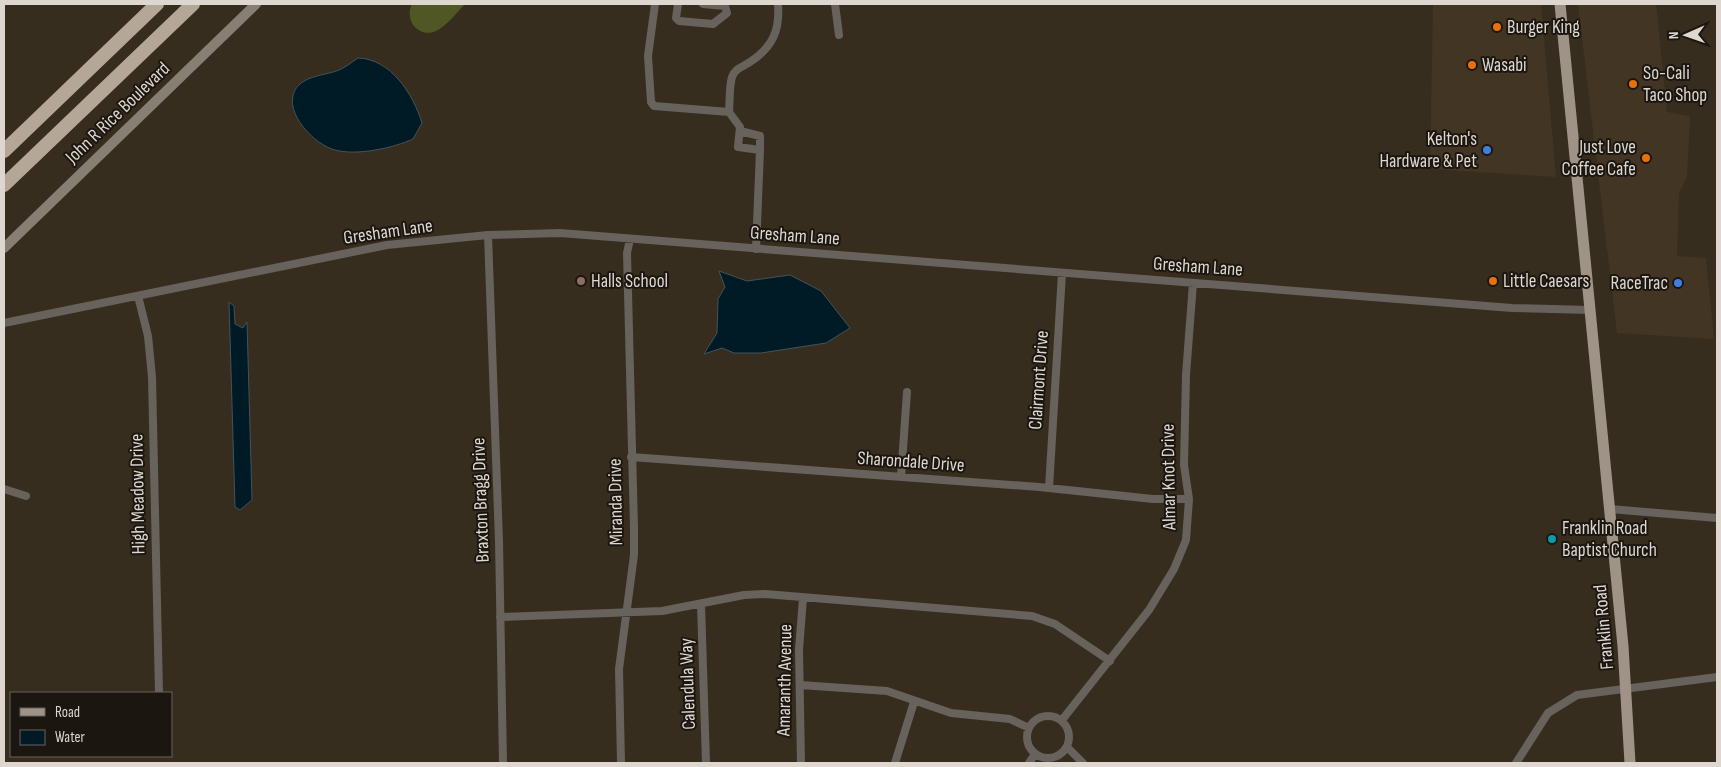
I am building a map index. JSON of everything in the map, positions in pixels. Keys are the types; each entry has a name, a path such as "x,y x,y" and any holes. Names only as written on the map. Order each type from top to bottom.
{"highway":[{"path":"4,151 157,4"},
{"path":"4,185 193,4"}],"main road":[{"name":"Franklin Road","path":"1560,4 1627,688 1630,763"}],"street":[{"name":"John R Rice Boulevard","path":"4,248 256,4"},
{"path":"655,4 648,56 651,102 654,106 729,112"},
{"path":"678,4 676,18 679,21 714,24 726,13 724,6 703,4"},
{"path":"760,150 738,147 740,127 729,112 732,77 737,70 750,62 775,37 779,20 778,4"},
{"path":"835,4 839,35"},
{"path":"740,131 760,136 756,249"},
{"name":"Gresham Lane","path":"4,323 387,245 488,236 560,233 1512,308 1590,310"},
{"name":"Braxton Bragg Drive","path":"488,236 503,763"},
{"name":"Miranda Drive","path":"621,763 618,669 634,555 627,253 630,239"},
{"name":"Clairmont Drive","path":"1049,488 1062,273"},
{"name":"Almar Knot Drive","path":"1062,720 1149,610 1174,569 1186,540 1189,499 1184,456 1186,375 1193,283"},
{"name":"High Meadow Drive","path":"138,296 148,336 152,377 159,692"},
{"path":"901,477 907,392"},
{"name":"Sharondale Drive","path":"631,457 1049,488 1153,499 1189,499"},
{"path":"4,489 26,496"},
{"path":"1610,509 1717,518"},
{"path":"500,617 626,614 662,611 744,595 803,598 1032,616 1055,624 1110,661"},
{"name":"Amaranth Avenue","path":"801,763 799,650 803,598"},
{"name":"Calendula Way","path":"701,604 706,763"},
{"path":"1516,763 1548,713 1576,695 1717,677"},
{"path":"800,685 878,689 914,702 960,715 995,717 1020,723 1029,728"},
{"path":"895,763 914,702"},
{"path":"1050,715 1062,720 1070,735 1067,747 1054,757 1047,758 1035,754 1027,741 1029,728 1037,718 1043,716 1050,715"},
{"path":"1067,747 1083,763"},
{"path":"1028,763 1035,754"}],"shaded area":[{"path":"1433,4 1541,4 1556,177 1430,169"},
{"path":"1578,4 1656,4 1667,112 1690,116 1687,177 1679,193 1677,256 1706,258 1714,339 1617,333"}],"green space":[{"path":"412,4 465,4 444,26 429,33 418,30 411,21 410,10"}],"water":[{"path":"358,58 381,64 399,80 406,90 422,123 413,139 375,150 344,152 327,147 310,135 303,127 293,108 292,99 295,90 304,81 339,70"},
{"path":"719,271 747,281 790,275 821,291 850,328 826,343 761,353 734,353 722,348 704,354 717,333 718,299 725,287"},
{"path":"229,302 234,306 235,324 243,328 247,322 252,500 240,510 235,507"}],"place":[{"name":"Burger King","path":"1497,27"},
{"name":"Wasabi","path":"1472,65"},
{"name":"So-Cali Taco Shop","path":"1633,84"},
{"name":"Kelton's Hardware & Pet","path":"1487,150"},
{"name":"Just Love Coffee Cafe","path":"1646,158"},
{"name":"Halls School","path":"581,281"},
{"name":"Little Caesars","path":"1493,281"},
{"name":"RaceTrac","path":"1678,283"},
{"name":"Franklin Road Baptist Church","path":"1552,539"}]}
